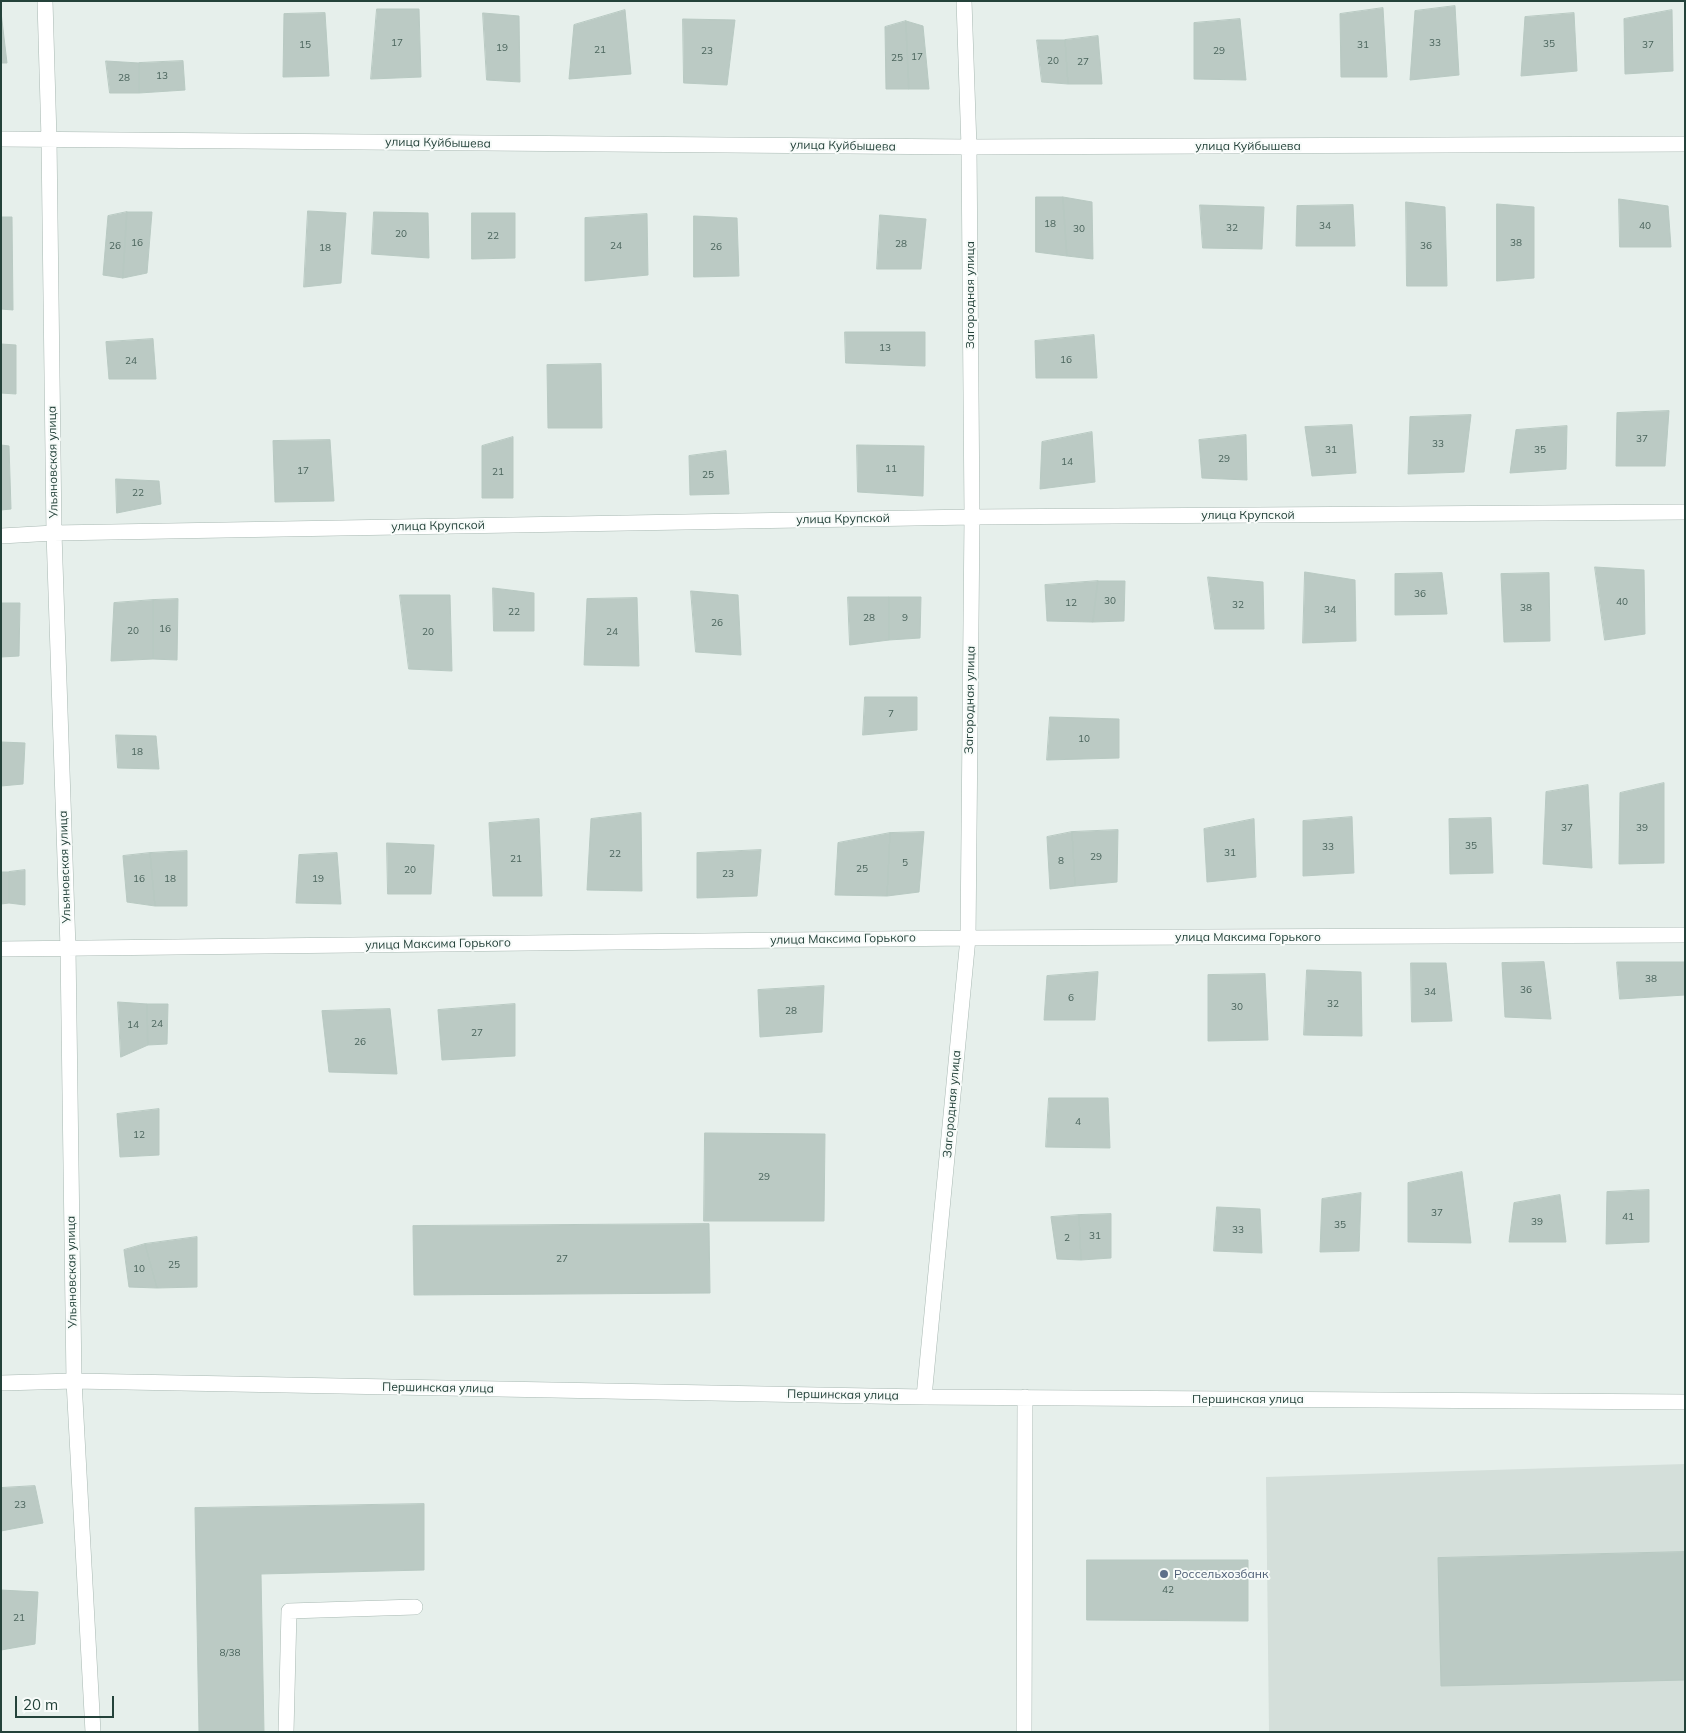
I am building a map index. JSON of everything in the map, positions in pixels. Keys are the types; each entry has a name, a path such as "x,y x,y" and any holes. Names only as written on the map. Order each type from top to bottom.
{"street":[{"name":"Ульяновская улица","path":"45,1 49,139 54,533 68,948 74,1381 93,1732"},
{"name":"Загородная улица","path":"924,1397 968,938 972,517 969,148 964,1"},
{"name":"улица Куйбышева","path":"1,140 969,148 1685,144"},
{"name":"улица Крупской","path":"1,536 54,533 972,517 1685,512"},
{"name":"улица Максима Горького","path":"1,950 968,938 1685,935"},
{"name":"Першинская улица","path":"1,1383 74,1381 924,1397 1685,1402"},
{"path":"1024,1732 1025,1397"},
{"path":"286,1732 289,1611 415,1607"}],"shaded area":[{"path":"1685,1464 1685,1732 1269,1732 1266,1477"}],"building":[{"path":"1455,6 1459,75 1410,80 1415,11"},
{"path":"1383,8 1387,77 1341,77 1340,14"},
{"path":"377,9 419,9 421,77 371,79"},
{"path":"625,10 631,74 569,79 574,25"},
{"path":"1672,10 1673,71 1625,74 1624,19"},
{"path":"1,12 7,63 1,63"},
{"path":"325,13 329,76 283,77 284,14"},
{"path":"483,13 519,16 520,82 487,80"},
{"path":"1574,13 1577,71 1521,76 1525,17"},
{"path":"683,19 735,20 727,85 684,83"},
{"path":"1240,19 1246,80 1194,79 1194,23"},
{"path":"906,21 923,26 929,89 909,89"},
{"path":"906,21 909,89 886,89 885,27"},
{"path":"1098,36 1102,84 1068,84 1065,40"},
{"path":"1037,40 1065,40 1068,84 1042,82"},
{"path":"106,61 139,63 139,93 110,93"},
{"path":"183,61 185,90 139,93 139,63"},
{"path":"1036,197 1063,197 1067,256 1036,252"},
{"path":"1063,197 1092,202 1093,259 1067,256"},
{"path":"1619,199 1668,206 1671,247 1620,247"},
{"path":"1406,202 1445,207 1447,286 1407,286"},
{"path":"1497,204 1534,207 1534,278 1497,281"},
{"path":"1200,205 1264,207 1262,249 1203,248"},
{"path":"1353,205 1355,246 1296,246 1297,206"},
{"path":"308,211 346,213 341,283 304,287"},
{"path":"127,212 123,278 103,275 108,216"},
{"path":"127,212 152,212 147,273 123,278"},
{"path":"374,212 428,213 429,258 372,254"},
{"path":"472,213 515,213 515,258 472,259"},
{"path":"647,214 648,275 585,281 585,218"},
{"path":"880,215 926,219 921,269 877,269"},
{"path":"694,216 737,218 739,276 694,277"},
{"path":"1,217 12,217 13,310 1,309"},
{"path":"845,332 925,332 925,366 846,363"},
{"path":"1094,335 1097,378 1036,378 1035,341"},
{"path":"153,339 156,379 109,379 106,342"},
{"path":"1,344 16,345 16,394 1,393"},
{"path":"601,364 602,428 548,428 547,365"},
{"path":"1669,411 1665,466 1616,466 1617,413"},
{"path":"1471,415 1464,472 1408,474 1410,417"},
{"path":"1352,425 1356,473 1312,476 1305,427"},
{"path":"1567,426 1566,469 1510,473 1516,430"},
{"path":"1092,432 1095,482 1040,489 1042,442"},
{"path":"1246,435 1247,480 1202,478 1199,440"},
{"path":"513,437 513,498 482,498 482,446"},
{"path":"330,440 334,501 275,502 273,441"},
{"path":"1,445 9,446 11,509 1,510"},
{"path":"857,445 924,446 923,496 858,492"},
{"path":"726,451 729,494 690,495 689,456"},
{"path":"116,479 159,481 161,504 117,513"},
{"path":"1595,567 1644,570 1645,634 1605,640"},
{"path":"1305,572 1355,580 1356,641 1303,643"},
{"path":"1442,573 1447,614 1395,615 1395,574"},
{"path":"1549,573 1550,641 1504,642 1501,574"},
{"path":"1208,577 1263,582 1264,629 1215,629"},
{"path":"1098,581 1125,581 1124,621 1093,622"},
{"path":"1098,581 1093,622 1047,621 1045,585"},
{"path":"493,588 534,593 534,631 494,631"},
{"path":"691,591 738,595 741,655 696,652"},
{"path":"400,595 450,595 452,671 409,669"},
{"path":"848,597 889,597 889,640 850,645"},
{"path":"889,597 921,597 920,638 889,640"},
{"path":"637,598 639,666 584,665 587,599"},
{"path":"178,599 177,660 153,659 153,600"},
{"path":"153,600 153,659 111,661 114,603"},
{"path":"1,603 20,603 19,656 1,657"},
{"path":"865,697 917,697 917,730 863,735"},
{"path":"1050,717 1119,719 1119,758 1047,760"},
{"path":"116,735 156,736 159,769 118,768"},
{"path":"1,742 25,743 23,784 1,786"},
{"path":"1664,783 1664,863 1619,864 1620,793"},
{"path":"1588,785 1592,868 1543,864 1546,792"},
{"path":"641,813 642,891 587,890 591,819"},
{"path":"1352,817 1354,873 1303,876 1303,821"},
{"path":"1491,818 1493,873 1450,874 1449,819"},
{"path":"539,819 542,896 493,896 489,823"},
{"path":"1254,819 1256,877 1207,882 1204,829"},
{"path":"1118,830 1117,882 1075,886 1072,832"},
{"path":"924,832 919,892 887,896 890,833"},
{"path":"1072,832 1075,886 1050,889 1047,837"},
{"path":"890,833 887,896 835,895 838,843"},
{"path":"387,843 434,845 431,894 388,894"},
{"path":"761,850 757,896 697,898 697,853"},
{"path":"187,851 187,906 155,906 150,853"},
{"path":"150,853 155,906 127,902 123,856"},
{"path":"337,853 341,904 296,903 299,855"},
{"path":"25,870 25,905 9,903 9,872"},
{"path":"1,872 9,872 9,903 1,904"},
{"path":"1544,962 1551,1019 1505,1017 1502,963"},
{"path":"1617,962 1685,962 1685,995 1620,999"},
{"path":"1411,963 1446,963 1452,1021 1412,1022"},
{"path":"1307,970 1361,972 1362,1036 1304,1035"},
{"path":"1098,972 1095,1020 1044,1020 1047,976"},
{"path":"1265,974 1268,1040 1208,1041 1208,975"},
{"path":"824,986 822,1032 760,1037 758,990"},
{"path":"118,1002 147,1004 148,1045 121,1057"},
{"path":"147,1004 168,1004 167,1044 148,1045"},
{"path":"515,1004 515,1056 442,1060 438,1010"},
{"path":"390,1009 397,1074 329,1072 322,1011"},
{"path":"1049,1098 1108,1098 1110,1148 1046,1147"},
{"path":"159,1109 159,1155 120,1157 117,1114"},
{"path":"705,1133 825,1134 824,1221 704,1221"},
{"path":"1462,1172 1471,1243 1408,1242 1408,1183"},
{"path":"1649,1190 1649,1242 1606,1244 1607,1192"},
{"path":"1361,1193 1359,1251 1320,1252 1322,1199"},
{"path":"1560,1195 1566,1242 1509,1242 1514,1203"},
{"path":"1217,1207 1260,1209 1262,1253 1214,1251"},
{"path":"1111,1214 1111,1258 1081,1260 1079,1215"},
{"path":"1079,1215 1081,1260 1057,1259 1051,1217"},
{"path":"709,1224 710,1293 414,1295 413,1226"},
{"path":"197,1237 197,1287 157,1288 145,1244"},
{"path":"145,1244 157,1288 129,1287 124,1250"},
{"path":"35,1486 43,1523 1,1531 1,1488"},
{"path":"424,1504 424,1570 261,1574 264,1732 199,1732 195,1508"},
{"path":"1685,1552 1685,1680 1441,1686 1438,1558"},
{"path":"1087,1560 1248,1560 1248,1621 1087,1620"},
{"path":"1,1590 38,1592 35,1644 1,1650"}],"place":[{"name":"Россельхозбанк","path":"1164,1574"}]}
